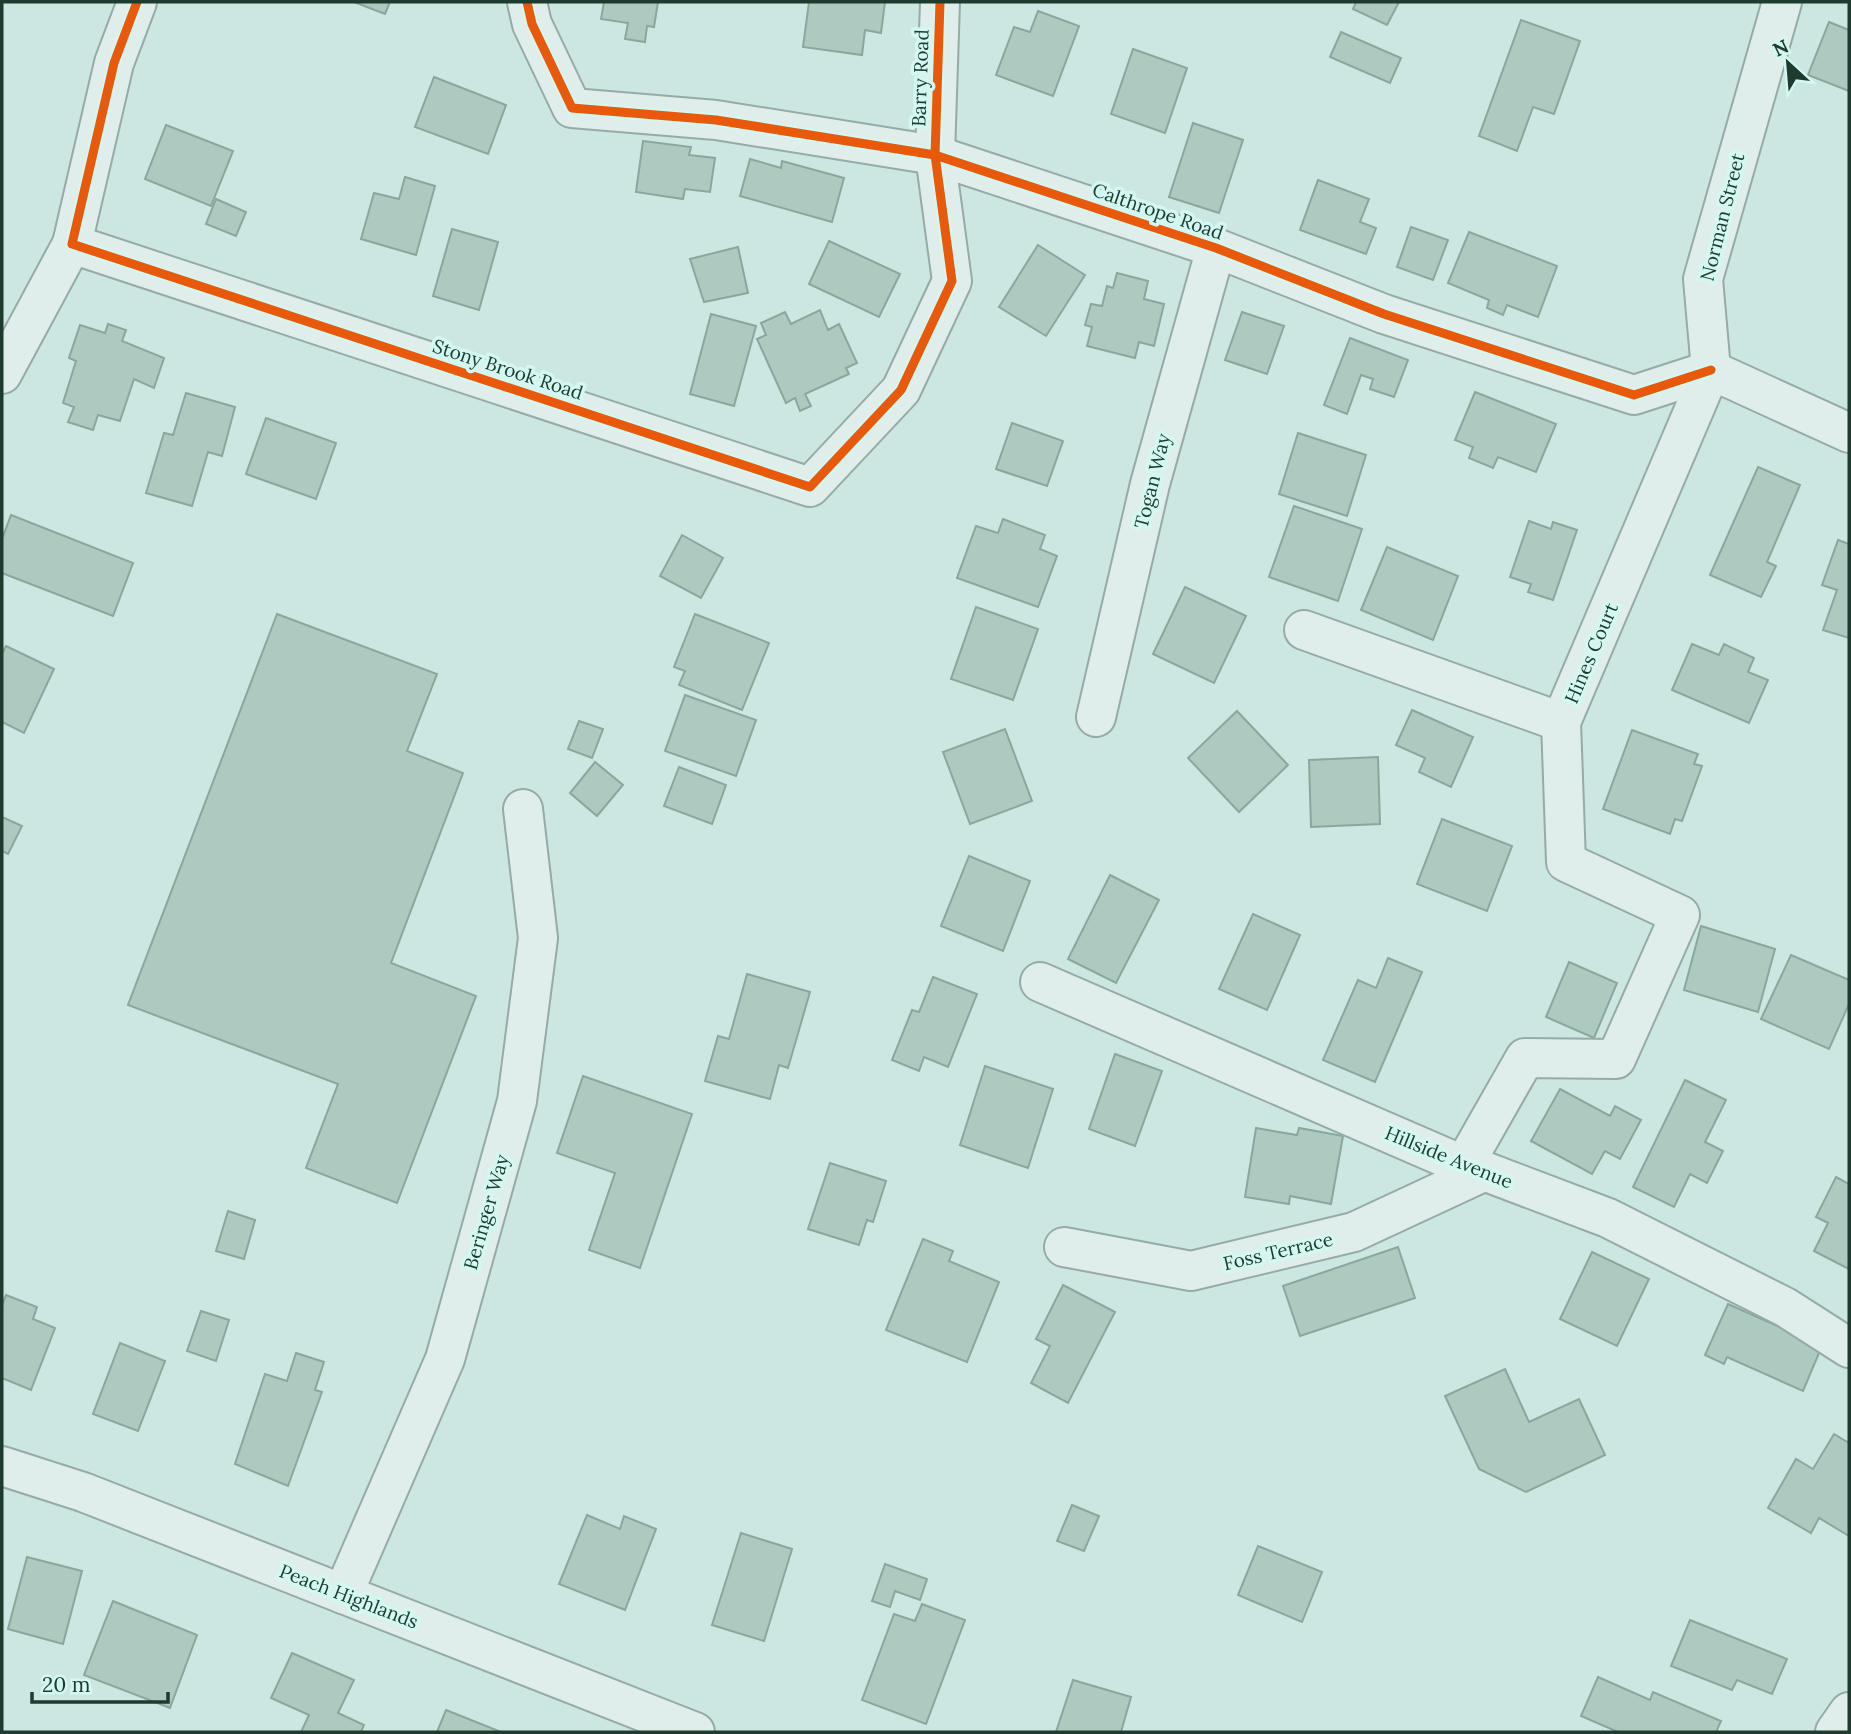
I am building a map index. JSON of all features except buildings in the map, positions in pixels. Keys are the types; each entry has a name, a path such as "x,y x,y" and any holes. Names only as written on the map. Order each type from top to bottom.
{"street":[{"path":"2,374 72,244 114,64 137,2"},
{"name":"Calthrope Road","path":"527,2 533,24 572,108 716,120 935,155 1216,248 1384,314 1634,395 1711,370"},
{"name":"Barry Road","path":"935,155 940,2"},
{"name":"Norman Street","path":"1711,370 1703,279 1782,2"},
{"name":"Stony Brook Road","path":"72,244 810,486 901,390 952,281 935,155"},
{"name":"Togan Way","path":"1096,717 1150,484 1216,248"},
{"path":"1711,370 1849,433"},
{"name":"Hines Court","path":"1304,630 1561,722 1711,370"},
{"path":"1473,1169 1525,1058 1616,1059 1680,915 1566,862 1561,722"},
{"name":"Beringer Way","path":"343,1594 445,1359 517,1101 538,938 523,809"},
{"name":"Hillside Avenue","path":"1040,982 1473,1169 1608,1217 1785,1307 1849,1349"},
{"name":"Foss Terrace","path":"1064,1247 1191,1271 1354,1232 1473,1169"},
{"name":"Peach Highlands","path":"2,1466 83,1492 695,1732"},
{"path":"1835,1732 1849,1712"}],"cycle path":[{"path":"137,2 114,63 72,244 810,487 901,390 952,281 935,155 940,2"},
{"path":"527,2 532,24 572,108 716,120 935,155 1216,248 1384,314 1634,395 1711,370"}]}
